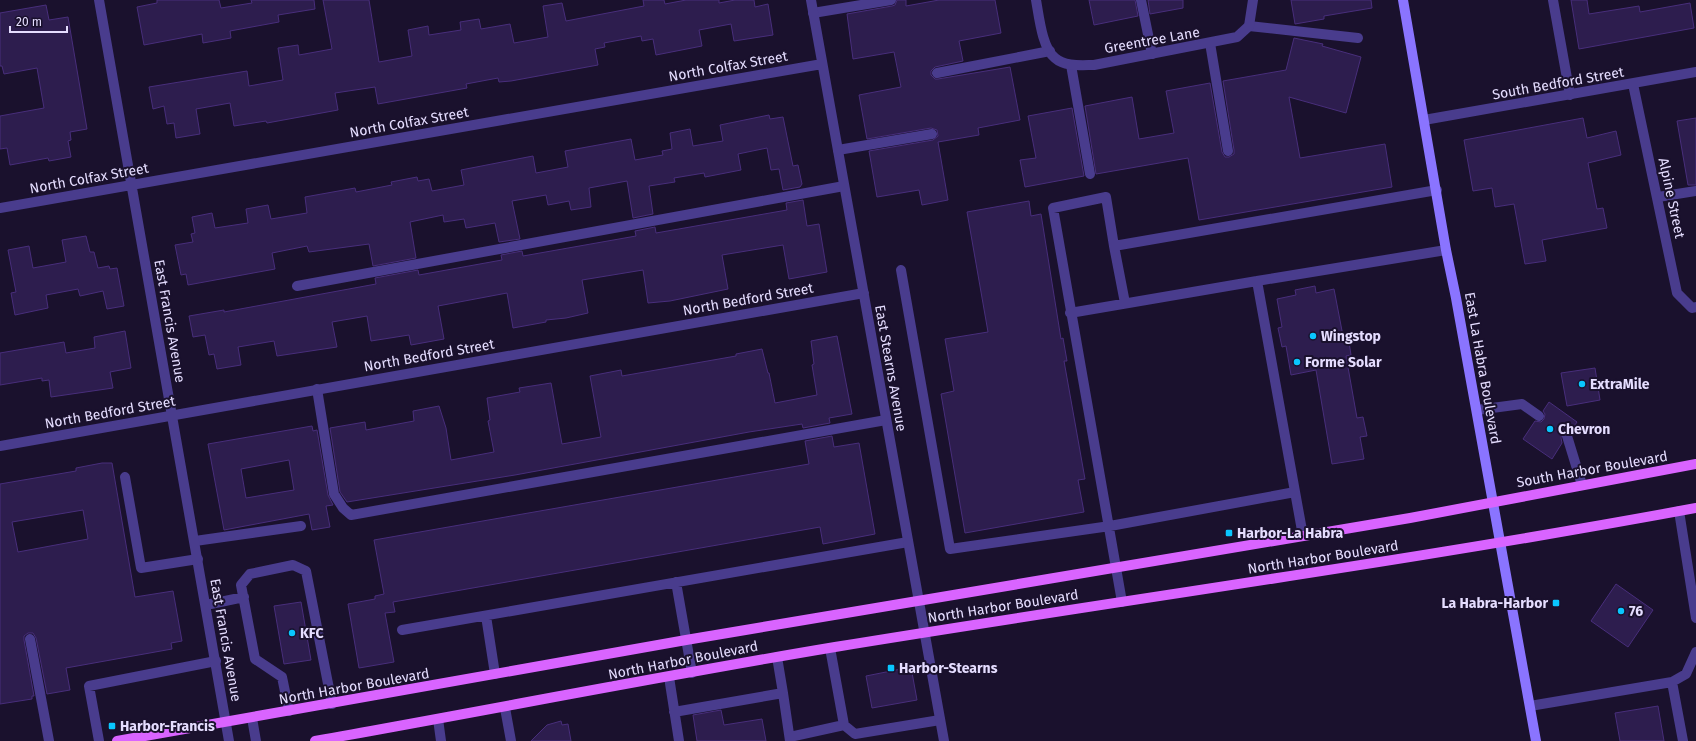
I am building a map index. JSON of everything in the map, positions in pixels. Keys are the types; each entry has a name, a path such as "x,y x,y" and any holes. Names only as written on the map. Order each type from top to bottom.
{"main road":[{"name":"East La Habra Boulevard","path":"1403,0 1437,190 1446,250 1477,410 1536,741"},
{"name":"South Harbor Boulevard","path":"1493,501 1696,464"},
{"name":"North Harbor Boulevard","path":"117,741 686,640 1303,536 1493,501"},
{"name":"North Harbor Boulevard","path":"316,741 830,648 1500,542 1696,508"}],"street":[{"name":"East Francis Avenue","path":"99,0 173,414 229,741"},
{"name":"East Stearns Avenue","path":"811,0 944,741"},
{"path":"813,13 891,0"},
{"path":"937,73 1053,55 1044,42 1036,0"},
{"path":"1141,0 1152,54"},
{"path":"1253,0 1249,26 1358,38"},
{"path":"1553,0 1570,95"},
{"name":"Greentree Lane","path":"1053,55 1071,65 1094,65 1237,37 1249,26"},
{"path":"1210,43 1228,151"},
{"name":"North Colfax Street","path":"0,208 822,64"},
{"path":"1071,65 1090,174"},
{"name":"South Bedford Street","path":"1424,120 1696,72"},
{"name":"Alpine Street","path":"1634,84 1678,293 1692,308 1696,307"},
{"path":"838,150 932,134"},
{"path":"297,286 844,186"},
{"path":"1114,246 1437,190"},
{"path":"1658,198 1696,191"},
{"path":"1122,602 1110,526 1070,313 1053,208 1106,197 1125,303"},
{"path":"1070,313 1446,250"},
{"path":"901,270 950,549 1110,526 1295,492"},
{"path":"1257,281 1303,536"},
{"name":"North Bedford Street","path":"0,446 173,414 864,293"},
{"path":"317,389 334,494 343,508 351,514 886,420"},
{"path":"1477,410 1522,404 1538,416"},
{"path":"1567,436 1582,485"},
{"path":"125,477 141,568 198,559"},
{"path":"1679,511 1696,618"},
{"path":"195,541 301,526"},
{"path":"402,630 908,542"},
{"path":"289,711 282,677 256,659 241,585 250,574 294,565 306,571 332,704"},
{"path":"676,582 692,673"},
{"path":"206,605 244,597"},
{"path":"486,616 495,674"},
{"path":"30,640 49,741"},
{"path":"830,648 844,725 855,734 940,720"},
{"path":"1530,706 1672,682 1686,674 1696,652"},
{"path":"777,657 790,739 844,725"},
{"path":"99,741 89,686 216,661"},
{"path":"669,677 679,741"},
{"path":"1672,682 1683,741"},
{"path":"674,712 783,692"},
{"path":"505,708 511,741"},
{"name":"East Francis Avenue","path":"252,718 256,741"},
{"path":"438,719 441,741"}],"building":[{"path":"157,0 219,0 221,8 252,3 251,0 314,0 315,9 278,15 279,22 230,31 231,38 203,43 202,34 144,45 137,7 157,3"},
{"path":"323,0 369,0 379,62 412,56 408,30 428,26 429,35 461,30 460,22 479,19 481,29 510,24 514,43 548,37 543,6 562,3 566,21 644,6 643,0 664,0 665,4 686,0 719,0 719,3 735,0 754,0 755,7 768,4 773,35 734,41 731,24 699,30 702,46 656,55 653,39 642,41 641,36 604,43 605,47 595,49 598,65 511,81 499,82 498,78 466,84 467,88 378,104 375,87 335,93 338,110 267,123 266,121 234,126 230,103 196,109 200,134 176,138 174,123 167,124 164,106 153,109 149,87 247,71 249,86 283,80 278,48 298,45 299,55 332,49"},
{"path":"897,0 906,0 906,6 939,0 995,0 1001,33 959,41 963,61 935,67 931,71 931,75 935,79 938,79 1010,67 1020,120 978,128 979,135 938,142 948,200 922,205 919,190 877,197 869,151 933,140 938,136 937,130 931,128 867,139 859,95 901,87 894,52 853,59 847,14 892,6 895,5"},
{"path":"1089,0 1135,0 1138,16 1094,25"},
{"path":"1148,0 1183,0 1183,8 1150,14"},
{"path":"1291,0 1371,0 1372,8 1324,16 1324,19 1295,24"},
{"path":"1571,0 1587,0 1589,14 1639,6 1640,12 1690,3 1694,28 1579,49"},
{"path":"46,5 49,20 68,17 87,129 70,132 71,140 68,141 71,157 49,161 48,158 10,165 7,148 0,149 0,116 44,108 37,68 4,74 2,66 0,66 0,13"},
{"path":"1294,38 1323,44 1322,46 1361,57 1346,113 1289,97 1300,158 1385,144 1392,187 1199,220 1188,158 1096,174 1085,106 1132,97 1139,139 1174,133 1166,91 1210,83 1222,152 1225,157 1229,157 1234,154 1234,150 1223,81 1286,70"},
{"path":"1072,108 1084,176 1025,187 1020,160 1036,158 1028,116"},
{"path":"769,115 770,119 783,117 793,166 798,165 802,184 800,187 783,190 779,169 771,170 767,148 738,154 741,170 705,177 704,173 674,178 675,182 649,186 653,214 633,218 627,181 589,188 591,207 571,210 569,201 548,205 546,195 512,201 520,239 499,242 495,223 466,228 464,219 444,222 443,215 410,222 416,258 373,266 369,244 309,252 307,246 272,253 275,269 188,285 186,274 181,275 175,245 193,242 191,234 195,233 192,217 212,213 215,228 248,223 246,209 268,205 271,219 307,213 305,197 355,188 356,192 392,185 391,182 417,177 418,181 429,179 432,191 464,185 461,170 533,156 536,173 568,167 565,151 631,139 635,160 663,155 662,151 672,149 670,133 690,129 693,146 723,141 720,125"},
{"path":"1583,118 1587,138 1616,131 1621,155 1588,163 1597,209 1603,208 1607,228 1542,240 1546,261 1525,264 1514,204 1495,207 1492,188 1473,191 1464,140"},
{"path":"1696,118 1696,185 1688,185 1677,121"},
{"path":"803,200 807,226 819,224 827,272 789,279 783,245 722,255 728,289 670,301 648,303 643,270 582,280 588,313 566,318 546,320 546,322 513,328 507,293 438,306 444,339 411,345 409,335 371,341 367,316 332,322 337,347 277,356 274,341 238,347 241,365 217,369 214,354 209,355 205,335 193,337 189,316 224,310 224,312 376,284 375,278 418,270 419,275 502,260 501,255 522,251 523,256 636,236 635,231 655,227 656,233 787,210 786,203"},
{"path":"1029,201 1031,216 1041,214 1061,339 1063,338 1067,361 1064,361 1085,479 1078,480 1084,512 965,533 941,394 954,391 945,339 988,332 967,212"},
{"path":"86,236 90,252 94,252 98,268 109,266 110,269 117,268 124,306 107,309 103,291 80,296 78,289 46,295 48,308 15,315 11,293 16,292 8,250 29,246 33,268 66,262 62,240"},
{"path":"1315,286 1316,293 1334,289 1343,336 1348,336 1351,355 1346,356 1357,418 1363,417 1367,436 1360,437 1364,459 1332,464 1316,370 1291,375 1286,346 1282,347 1278,328 1282,327 1277,299 1296,295 1295,290"},
{"path":"125,331 131,368 110,372 113,388 51,397 49,380 42,381 42,378 0,385 0,353 64,342 66,353 95,348 94,337"},
{"path":"837,336 852,414 829,418 830,423 803,428 802,424 749,432 515,475 347,502 340,492 330,428 365,422 366,430 414,421 413,411 439,406 446,428 451,460 494,452 488,421 490,420 487,398 520,392 519,388 551,383 562,444 601,437 590,376 621,370 622,376 736,356 736,354 762,349 775,403 817,395 812,365 814,364 811,341"},
{"path":"1595,368 1600,400 1567,406 1561,373"},
{"path":"1549,402 1577,422 1571,431 1565,430 1562,432 1562,443 1552,459 1523,439 1535,421 1541,422 1544,419 1545,414 1543,411"},
{"path":"312,426 313,431 317,430 328,495 333,505 326,506 330,527 312,530 309,514 224,530 208,444","holes":["289,460 294,490 246,498 241,469"]},
{"path":"832,436 834,447 859,443 875,534 823,544 820,527 393,602 395,612 385,613 394,662 359,668 348,604 375,599 375,596 384,594 374,540 809,464 805,441"},
{"path":"102,463 112,463 135,597 173,591 182,641 171,643 172,649 66,668 70,690 47,694 36,638 33,633 28,633 24,636 24,640 34,696 32,696 32,699 0,704 0,484 76,471 76,468","holes":["83,510 88,539 18,552 12,522"]},
{"path":"1616,584 1653,610 1628,647 1591,621"},
{"path":"301,602 311,660 284,664 274,606"},
{"path":"911,667 917,700 872,708 866,676"},
{"path":"1658,706 1664,741 1620,741 1615,713"},
{"path":"721,710 724,725 762,719 766,741 697,741 693,715"},
{"path":"561,721 562,725 568,724 571,741 531,741 547,725"}],"place":[{"name":"Wingstop","path":"1313,336"},
{"name":"Forme Solar","path":"1297,362"},
{"name":"ExtraMile","path":"1582,384"},
{"name":"Chevron","path":"1550,429"},
{"name":"Harbor-La Habra","path":"1229,533"},
{"name":"La Habra-Harbor","path":"1556,603"},
{"name":"76","path":"1621,611"},
{"name":"KFC","path":"292,633"},
{"name":"Harbor-Stearns","path":"891,668"},
{"name":"Harbor-Francis","path":"112,726"}]}
